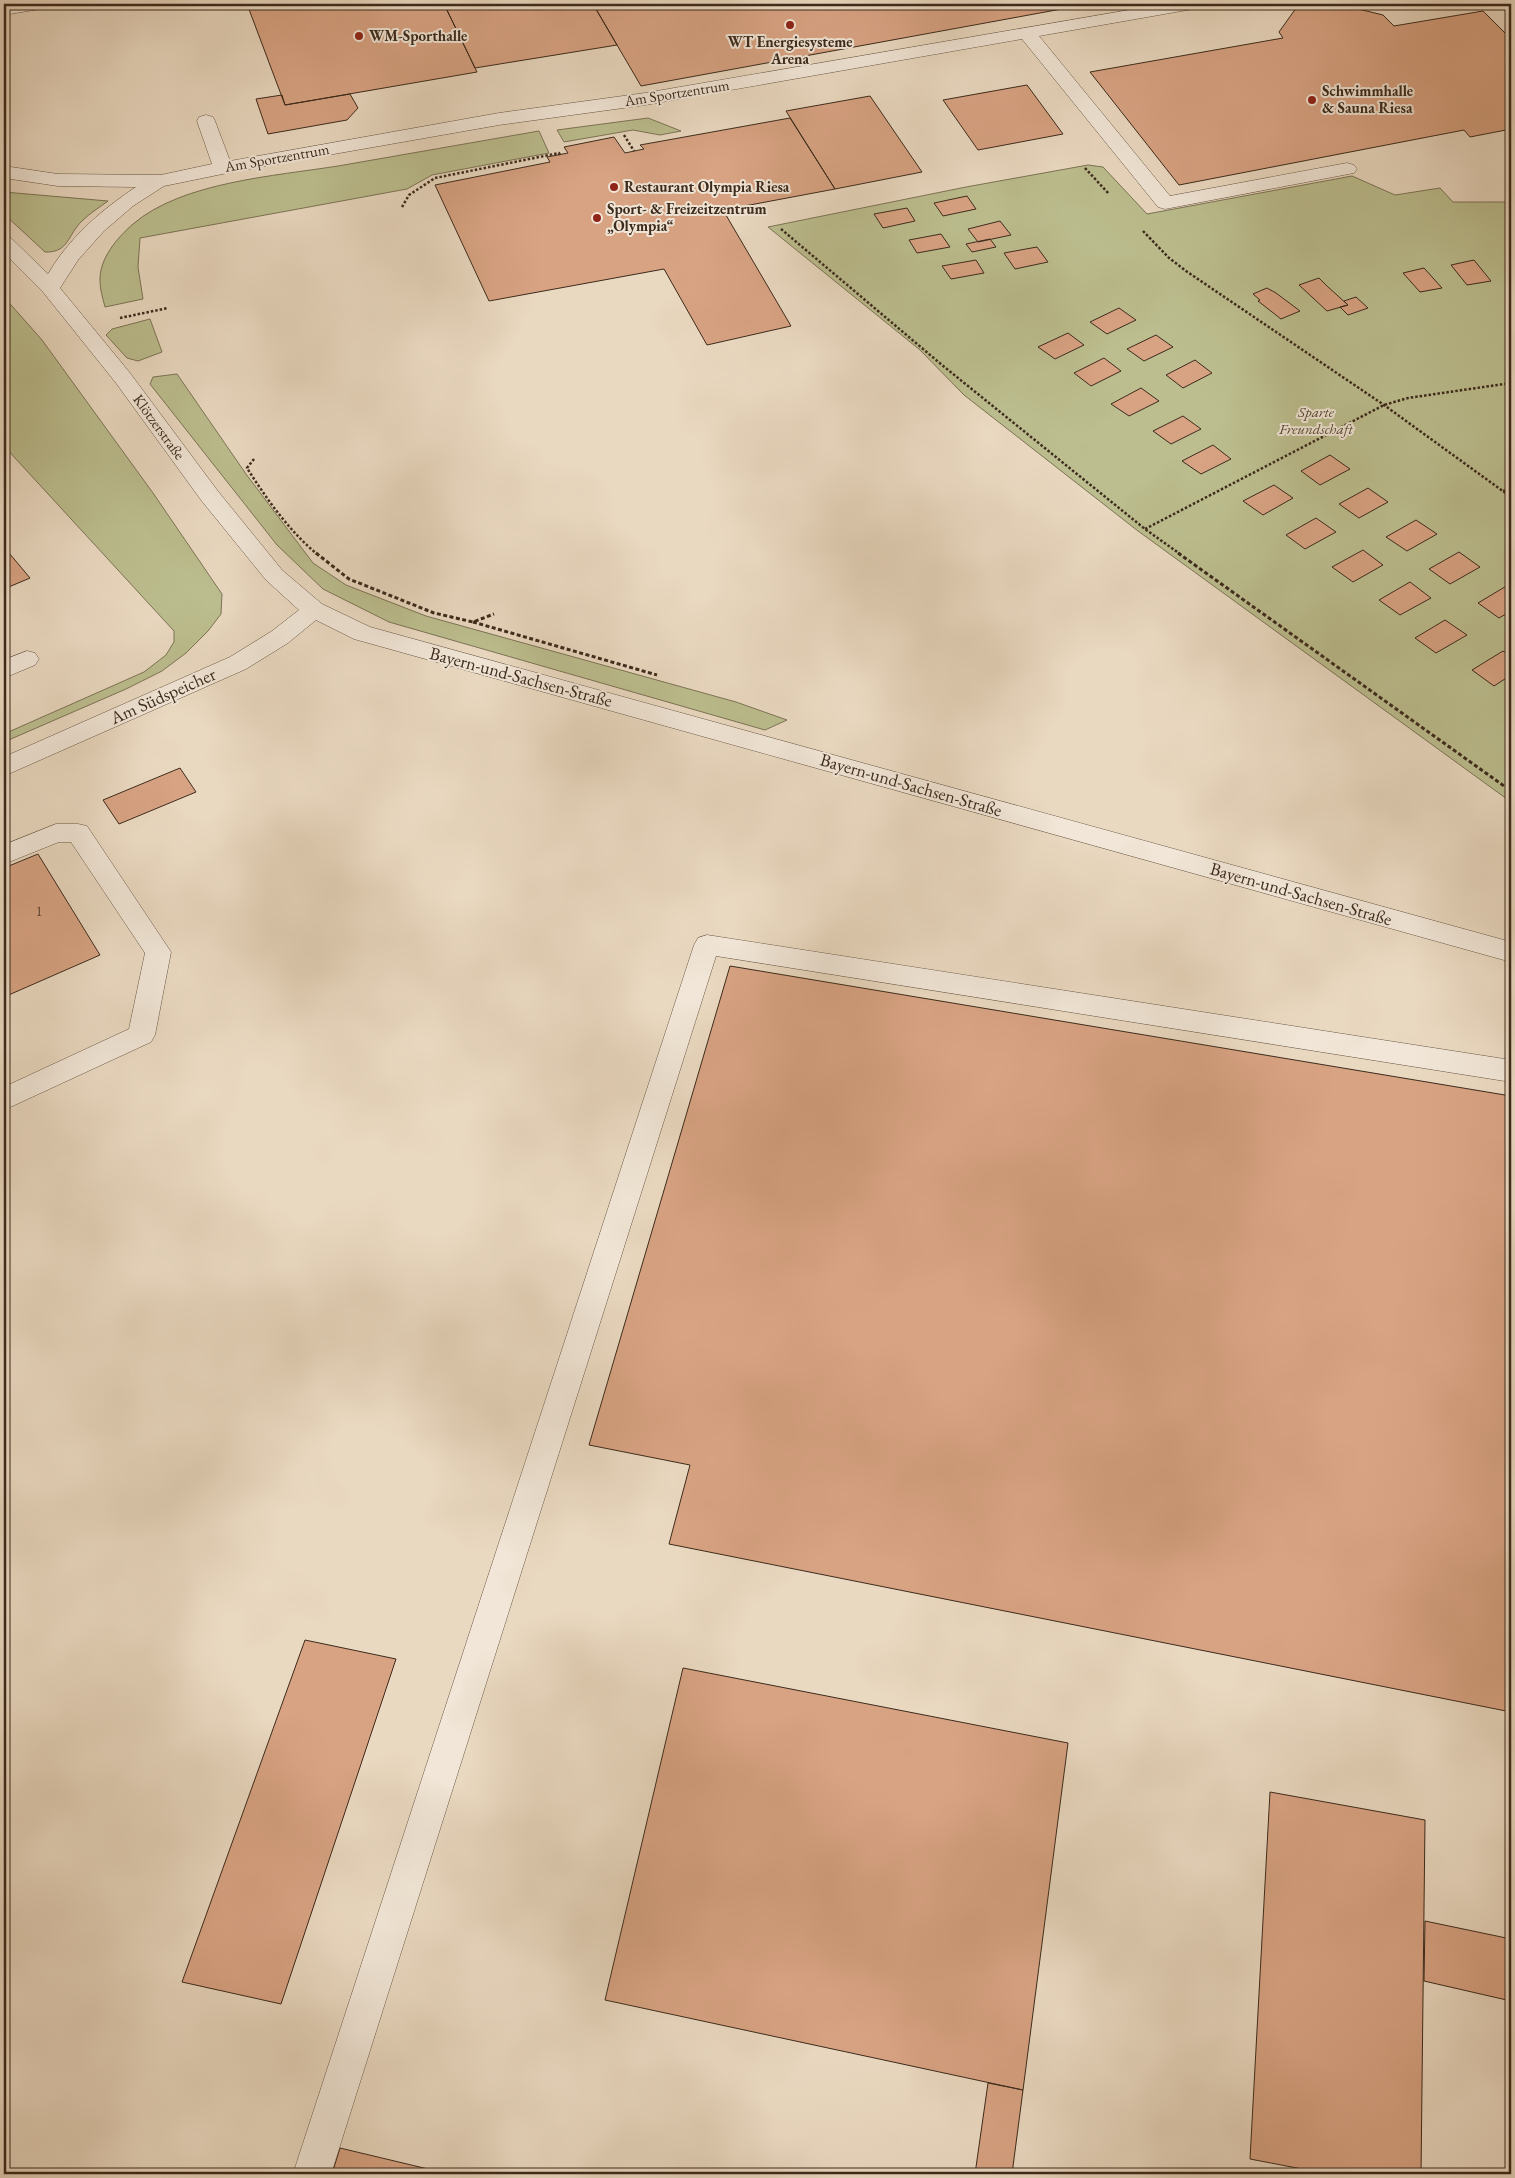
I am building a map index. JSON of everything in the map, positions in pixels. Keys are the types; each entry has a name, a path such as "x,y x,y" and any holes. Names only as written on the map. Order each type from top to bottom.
{"street":[{"path":"4,10 40,4"},
{"name":"Am Sportzentrum","path":"4,172 58,180 161,181 223,168 499,119 645,100 1193,4"},
{"path":"1026,33 1165,203 1347,169"},
{"path":"206,121 223,168"},
{"name":"Am Sportzentrum","path":"50,288 59,271 96,228 135,194 161,181"},
{"name":"Klötzerstraße","path":"4,242 50,288 123,378 209,495 274,575 314,610"},
{"name":"Am Südspeicher","path":"4,767 238,663 280,637 314,610"},
{"name":"Bayern-und-Sachsen-Straße","path":"314,610 362,633 1511,952"},
{"path":"4,670 27,660"},
{"path":"4,855 56,833 78,833 158,952 141,1035 4,1099"},
{"path":"312,2174 707,945 1511,1071"}],"path":[{"path":"402,207 409,195 435,178 559,153 560,155"},
{"path":"1085,168 1111,196"},
{"path":"781,229 942,366 1146,529 1511,791"},
{"path":"1143,231 1169,258 1186,271 1384,405 1511,497"},
{"path":"83,329 108,320 168,308"},
{"path":"1146,529 1384,405 1408,398 1511,383"},
{"path":"254,459 247,468 259,487 304,543 348,579 434,614 472,622 494,614"},
{"path":"1502,491 1511,488"}],"green space":[{"path":"648,118 681,131 660,135 633,130 564,142 557,130"},
{"path":"539,131 549,153 432,175 407,189 140,238 138,267 143,299 105,307 100,288 100,273 110,250 133,224 153,210 177,199 230,183"},
{"name":"Sparte Freundschaft","path":"1088,165 1103,167 1147,214 1352,176 1395,195 1440,188 1453,202 1511,202 1511,802 1138,531 964,395 920,350 768,227 966,187"},
{"path":"4,192 108,201 77,226 64,246 45,252 4,214"},
{"path":"4,297 42,340 153,493 222,594 221,614 208,631 186,653 162,671 126,689 4,742 4,734 144,672 166,655 174,642 174,631 4,446"},
{"path":"150,319 162,352 138,361 127,358 106,335 112,329"},
{"path":"177,374 246,474 313,563 346,585 426,616 736,702 787,720 765,730 389,622 323,589 277,545 150,384 153,377"}],"building":[{"name":"WM-Sporthalle","path":"247,4 444,4 477,72 285,105"},
{"path":"444,4 593,4 617,45 475,68"},
{"name":"WT Energiesysteme Arena","path":"593,4 1089,4 641,86"},
{"name":"Schwimmhalle & Sauna Riesa","path":"1299,4 1338,4 1383,15 1394,26 1483,11 1511,39 1511,129 1470,137 1464,130 1179,185 1090,72 1283,38 1279,32"},
{"path":"1027,85 1063,134 978,150 943,100"},
{"path":"350,94 358,108 347,120 268,134 256,99 282,95 285,105"},
{"path":"870,96 922,172 835,189 786,111"},
{"path":"790,118 835,189 723,210 791,326 707,345 664,269 489,301 435,185 550,162 547,157 568,153 564,147 614,137 625,153 644,149 640,145"},
{"path":"967,196 976,209 943,216 934,203"},
{"path":"907,208 915,221 883,228 874,214"},
{"path":"1000,221 1011,235 978,242 968,229"},
{"path":"941,234 950,247 917,253 909,240"},
{"path":"990,239 996,247 972,252 966,244"},
{"path":"1037,247 1048,262 1015,269 1004,253"},
{"path":"976,260 984,273 951,279 942,266"},
{"path":"1474,260 1491,281 1467,285 1451,265"},
{"path":"1424,268 1442,288 1420,292 1403,273"},
{"path":"1319,278 1348,305 1327,311 1299,285"},
{"path":"1267,288 1300,311 1281,319 1258,301 1260,300 1253,294"},
{"path":"1356,297 1368,308 1348,315 1340,307 1348,305 1344,301"},
{"path":"1119,308 1136,320 1107,334 1090,322"},
{"path":"1068,333 1084,345 1055,359 1038,347"},
{"path":"1156,335 1173,347 1144,361 1127,349"},
{"path":"1104,358 1121,371 1091,386 1074,373"},
{"path":"1195,360 1212,373 1183,388 1166,375"},
{"path":"1141,388 1159,401 1129,416 1111,404"},
{"path":"1183,416 1201,429 1171,444 1153,431"},
{"path":"1213,445 1231,459 1201,474 1182,461"},
{"path":"1330,455 1350,469 1320,485 1301,471"},
{"path":"1274,485 1293,498 1263,515 1243,501"},
{"path":"1368,488 1388,502 1359,518 1339,504"},
{"path":"1316,518 1336,532 1305,549 1286,535"},
{"path":"1416,520 1437,534 1407,551 1386,537"},
{"path":"4,547 30,578 4,589"},
{"path":"1363,550 1383,565 1353,582 1332,567"},
{"path":"1459,552 1480,567 1450,584 1429,569"},
{"path":"1410,582 1431,598 1400,615 1379,600"},
{"path":"1508,585 1511,588 1511,611 1499,618 1478,603"},
{"path":"1445,620 1467,635 1436,653 1415,638"},
{"path":"1503,651 1511,657 1511,675 1494,686 1472,670"},
{"path":"180,768 196,792 119,824 103,800"},
{"path":"38,854 100,955 4,997 4,868"},
{"path":"730,966 1511,1096 1511,1712 669,1544 690,1465 589,1445"},
{"path":"305,1640 396,1659 281,2004 182,1982"},
{"path":"683,1668 1068,1743 1023,2090 605,2000"},
{"path":"1270,1792 1425,1820 1421,2174 1328,2174 1250,2159"},
{"path":"1425,1921 1511,1939 1511,2001 1424,1981"},
{"path":"988,2083 1023,2090 1012,2174 975,2174"},
{"path":"340,2148 449,2174 332,2174"}],"place":[{"name":"WT Energiesysteme Arena","path":"790,25"},
{"name":"WM-Sporthalle","path":"359,36"},
{"name":"Schwimmhalle & Sauna Riesa","path":"1312,100"},
{"name":"Restaurant Olympia Riesa","path":"614,187"},
{"name":"Sport- & Freizeitzentrum „Olympia“","path":"597,218"}]}
